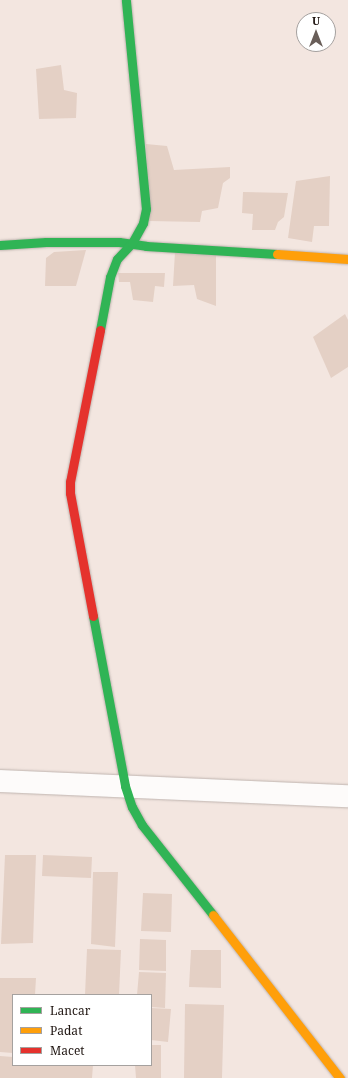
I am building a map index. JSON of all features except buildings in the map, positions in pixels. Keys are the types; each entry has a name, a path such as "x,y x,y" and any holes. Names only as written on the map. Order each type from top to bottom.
{"street":[{"path":"126,0 146,209 143,223 132,243 117,259 110,277 70,482 70,493 125,786 134,812 142,825 340,1078"},
{"path":"0,245 46,242 132,243 146,246 348,259"},
{"path":"0,781 348,796"}],"traffic: fast":[{"path":"100,330 110,277 117,259 132,243 143,223 146,209 126,0"},
{"path":"0,245 46,242 119,242 146,246 277,254"},
{"path":"93,616 125,786 132,807 142,825 213,915"}],"traffic: slow":[{"path":"277,254 348,259"},
{"path":"213,915 340,1078"}],"traffic: jam":[{"path":"93,616 70,493 70,482 100,330"}]}
